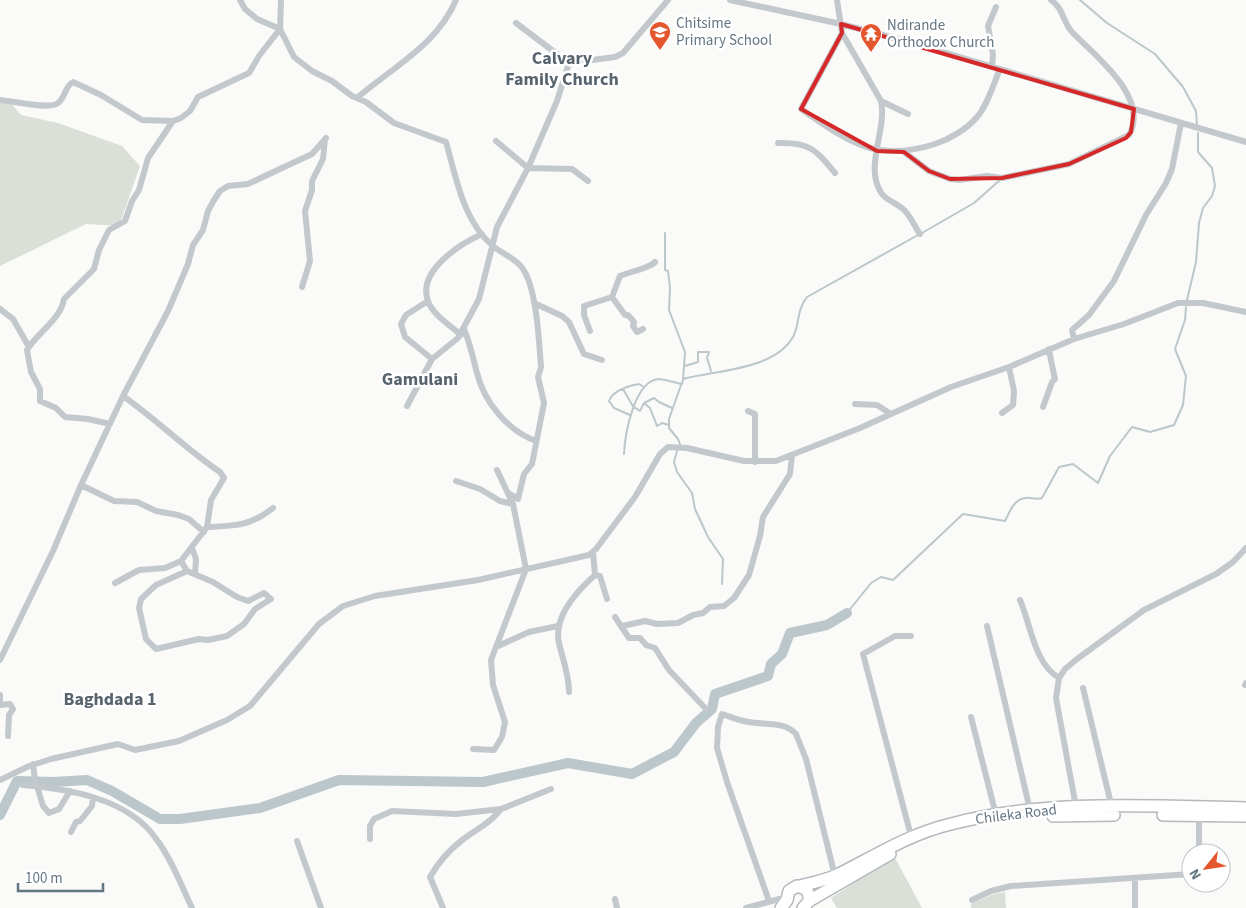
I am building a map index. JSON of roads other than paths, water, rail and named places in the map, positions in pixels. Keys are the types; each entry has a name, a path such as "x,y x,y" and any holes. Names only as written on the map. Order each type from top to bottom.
{"highway":[{"name":"Chileka Road","path":"787,903 791,888 835,876 911,836 950,824 1030,810 1076,807 1246,808"},
{"name":"Chileka Road","path":"806,905 895,851 914,842 960,828 1041,816 1150,814 1246,816"},
{"name":"Chileka Road","path":"800,886 808,892 806,905"}],"street":[{"path":"240,0 245,9 257,19 280,30"},
{"path":"281,0 280,30 294,57 312,71 326,80 332,80 402,127 446,142 458,190 482,234 493,246 523,268 534,304 541,365 538,378 544,403 532,464 524,474 518,498 510,494"},
{"path":"357,98 431,39 445,22 456,0"},
{"path":"516,23 569,63 615,57 622,53 668,0"},
{"path":"730,0 841,24 992,66 1246,142"},
{"path":"837,0 842,33 881,101 882,108 874,166 878,188 887,200 907,212 920,234"},
{"path":"904,152 929,171 959,180 987,176 1002,178 1054,169 1126,138 1131,132 1134,109 1121,83 1070,30 1061,9 1052,0"},
{"path":"992,66 994,55 988,26 996,7"},
{"path":"0,100 51,106 60,101 68,85 73,82 101,95 142,120 173,121 182,118 190,111 198,97 249,73 259,56 280,30"},
{"path":"842,33 801,109 843,136 877,151 904,152 946,140 972,123 986,101 1000,69"},
{"path":"407,406 432,359 453,343 462,332 479,299 497,227 528,168 557,101 569,63"},
{"path":"881,101 908,114"},
{"path":"110,424 88,418 65,417 56,408 40,401 40,389 31,372 27,350 43,334 63,305 64,299 94,269 99,250 109,230 125,221 139,190 148,158 173,121"},
{"path":"1074,339 1072,330 1093,311 1114,281 1146,216 1170,175 1181,123"},
{"path":"0,660 53,551 80,485 123,396 168,311 188,264 193,246 203,230 208,210 220,191 228,186 255,182 312,154 325,139 323,159 312,181 312,190 305,211 310,261 302,287"},
{"path":"496,141 528,168 572,169 588,181"},
{"path":"778,143 805,144 815,149 835,174"},
{"path":"482,234 456,249 436,269 426,287 428,301 437,314 462,332 473,354 477,374 488,400 519,434 536,441"},
{"path":"612,297 620,276 652,265 655,262"},
{"path":"612,297 625,315 628,315 634,322 633,326 637,332 643,329"},
{"path":"590,331 584,315 584,306 612,297"},
{"path":"428,301 406,315 401,324 405,337 432,359"},
{"path":"0,780 33,764 121,744 132,750 179,741 245,710 315,628 332,613 353,602 399,591 478,580 583,557 593,552 635,497 660,454 668,446 687,448 732,460 769,463 891,414 951,387 1009,367 1074,339 1124,324 1183,302 1204,303 1246,312"},
{"path":"534,304 562,316 569,322 584,354 602,360"},
{"path":"0,309 12,319 29,347"},
{"path":"1043,407 1052,382 1055,379 1052,369 1052,357 1048,353 1050,349"},
{"path":"1002,413 1013,405 1014,391 1009,367"},
{"path":"115,582 140,570 165,568 182,561 205,530 211,500 223,481 222,474 123,396"},
{"path":"855,404 877,404 891,414"},
{"path":"748,412 755,414 755,462"},
{"path":"622,626 645,621 657,624 678,623 693,615 703,613 710,607 724,606 734,598 749,575 760,536 763,517 790,474 792,455"},
{"path":"473,749 494,750 502,737 505,722 490,670 491,660 526,569 513,504 510,494 497,470"},
{"path":"456,481 480,489 500,501 513,504"},
{"path":"80,485 114,501 136,502 156,511 178,515 189,519 205,530 253,522 262,518 273,508"},
{"path":"192,548 196,559 195,574"},
{"path":"1076,807 1056,698 1059,678 1073,662 1144,610 1216,574 1233,562 1246,548"},
{"path":"593,552 595,575"},
{"path":"182,561 187,571 237,597 248,601 264,593 271,599 255,609 241,627 224,637 199,639 165,648 154,648 146,639 139,608 141,599 156,585 187,571"},
{"path":"595,575 600,576 604,582 607,599"},
{"path":"569,692 567,670 559,643 558,626 579,589 595,575"},
{"path":"1020,600 1039,654 1050,672 1059,678"},
{"path":"615,617 629,638 640,638 646,645 655,648 670,670 706,709"},
{"path":"496,647 529,632 558,626"},
{"path":"987,626 1030,810"},
{"path":"911,636 895,636 863,654 911,836"},
{"path":"1083,688 1112,808"},
{"path":"0,695 0,700"},
{"path":"0,705 10,704 13,709 9,715 8,736"},
{"path":"769,901 717,748 718,727 722,714 748,722 772,723 793,730 796,734 806,759 835,876"},
{"path":"971,717 996,815"},
{"path":"33,764 43,806 49,813 59,809 70,791"},
{"path":"22,786 36,783 70,791 93,798 135,818 156,838 192,908"},
{"path":"370,839 370,826 374,820 392,811 456,814 501,809 552,789"},
{"path":"72,832 76,822 80,821 92,806 93,798"},
{"path":"443,908 430,877 449,852 495,818 501,809"},
{"path":"1198,843 1199,816"},
{"path":"297,841 321,908"},
{"path":"972,900 991,891 1011,886 1181,875"},
{"path":"1135,879 1135,908"},
{"path":"615,899 617,908"},
{"path":"746,908 769,901 787,903"}],"waterway":[{"path":"1080,0 1107,23 1155,54 1183,87 1196,111 1197,126"},
{"path":"1187,300 1196,262 1199,223 1203,208 1212,196 1215,186 1212,168 1198,152 1198,133"},
{"path":"922,233 974,203 1000,180"},
{"path":"665,233 665,270 668,271 670,288 669,310 685,352 683,380"},
{"path":"624,454 626,434 632,410 643,389 650,382 658,379 682,384 683,379 744,367 773,356 784,348 793,337 801,307 807,297 918,235"},
{"path":"847,613 871,583 881,577 893,580 963,514 1005,521 1012,507 1021,499 1042,498 1059,467 1073,464 1098,483 1110,456 1132,427 1150,432 1174,425 1183,405 1186,376 1175,349 1185,320 1186,307"},
{"path":"685,366 698,362 698,352 709,352 707,358 711,371"},
{"path":"630,415 614,408 609,401 614,394 626,388 639,384 644,387"},
{"path":"680,444 669,428 669,419 681,385"},
{"path":"623,389 634,408"},
{"path":"634,407 640,411 644,403 654,398 672,408"},
{"path":"644,403 650,408 657,426 662,423 669,425"},
{"path":"677,451 674,462 677,472 692,493 695,509 708,537 723,559 722,584"},
{"path":"0,815 17,781 53,782 87,780 112,791 160,819 180,819 260,808 339,780 483,782 568,763 632,774 674,752 696,723 712,709 715,694 768,676 771,664 782,654 790,633 827,625 847,613"}],"place":[{"name":"Chitsime Primary School","path":"660,51"},
{"name":"Ndirande Orthodox Church","path":"871,53"}],"district":[{"name":"Calvary Family Church","path":"562,68"},
{"name":"Gamulani","path":"420,379"},
{"name":"Baghdada 1","path":"110,699"}]}
